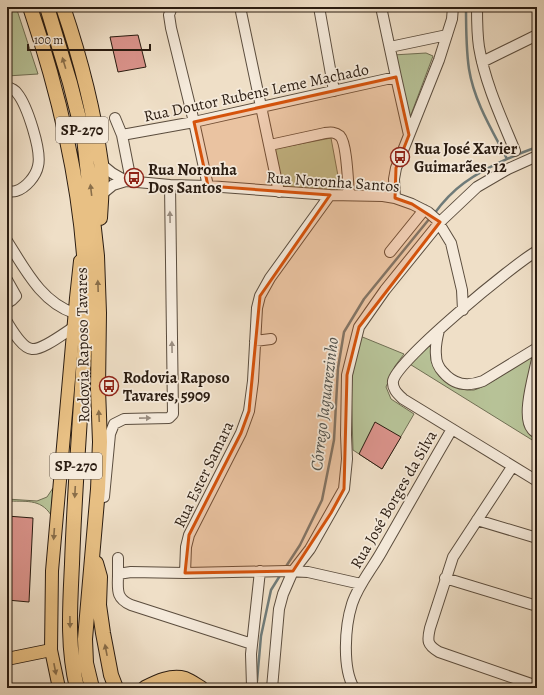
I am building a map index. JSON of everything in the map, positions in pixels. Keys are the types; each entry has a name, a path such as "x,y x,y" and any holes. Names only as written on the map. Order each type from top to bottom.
{"highway":[{"name":"Rodovia Raposo Tavares","path":"30,7 44,47 58,97 67,138 81,222 86,295 77,448 70,613 70,654 77,688"},
{"name":"Rodovia Raposo Tavares","path":"47,7 70,83 84,138 97,256 100,442 95,525 85,639 86,663 92,688"},
{"path":"63,7 74,40 85,82 101,164 102,194 97,256"},
{"path":"92,547 100,577 99,605 103,633 111,676 116,688"},
{"path":"145,688 157,682 171,678 185,679 201,688"}],"main road":[{"path":"59,688 51,650 50,609 74,313 82,244"},
{"path":"7,659 51,650"}],"street":[{"path":"172,7 169,15 171,28 208,186"},
{"path":"240,7 279,192"},
{"path":"319,7 334,91"},
{"path":"382,7 409,135"},
{"path":"395,198 394,180 396,168 439,60 452,19 453,7"},
{"path":"477,7 479,45 482,62 491,93 515,151"},
{"path":"390,47 447,35"},
{"path":"482,62 537,35"},
{"name":"Rua Doutor Rubens Leme Machado","path":"122,135 194,122 396,78"},
{"path":"7,87 16,91 25,104 30,117 38,152 38,166 33,178 25,185 17,191 7,192"},
{"path":"115,118 122,135 128,181"},
{"path":"270,145 334,132 341,137 345,146 349,195"},
{"path":"272,688 279,609 290,571 310,549 344,489 347,459 347,375 358,327 384,290 438,221 477,187 508,169 537,156"},
{"name":"Rua Noronha Santos","path":"101,164 112,173 128,181"},
{"name":"Rua Noronha Santos","path":"102,194 113,184 128,181 279,192 395,198 426,211 438,221 451,243 456,259 462,290 463,310"},
{"path":"95,525 104,501 110,434 114,424 124,419 169,418 173,414 170,185"},
{"name":"Rua Ester Samara","path":"185,574 186,547 189,535 241,433 249,411 253,381 257,308 260,296 270,278 330,195"},
{"path":"390,252 426,211"},
{"path":"7,241 36,286 51,301 64,310 74,313"},
{"path":"537,251 499,280 439,330 411,356 397,372 393,381 393,387 397,394 537,482"},
{"path":"7,280 16,296 7,303"},
{"path":"7,322 15,335 25,346 31,349 39,348 74,327"},
{"path":"439,330 436,357 440,369 456,384 474,384 483,381 537,348"},
{"path":"255,341 271,339"},
{"path":"537,359 528,409 528,419 531,429 537,433"},
{"name":"Rua José Borges da Silva","path":"354,688 351,683 347,664 346,627 352,604 361,584 385,546 452,429"},
{"path":"512,467 453,557 445,578 430,628 428,640 432,648 439,652 537,686"},
{"path":"477,520 537,538"},
{"path":"118,558 119,596 123,601 131,605 252,644"},
{"path":"252,686 252,644 265,571"},
{"path":"118,574 131,572 185,574 290,571 308,572 361,584"},
{"path":"445,578 537,606"}],"highlighted area":[{"path":"396,77 409,135 396,168 395,198 412,204 440,222 359,327 347,375 344,489 331,513 293,571 185,573 189,535 241,433 249,411 260,296 330,195 208,186 194,122"}],"green space":[{"path":"7,7 16,7 38,74 7,76"},
{"path":"426,53 433,56 409,120 393,55"},
{"path":"331,138 341,192 282,189 274,149"},
{"path":"360,336 404,354 395,366 386,387 391,399 414,414 382,469 353,450 351,382"},
{"path":"434,338 431,347 431,360 437,373 441,378 450,384 465,390 474,390 488,384 535,353 525,407 537,438 537,443 408,363"},
{"path":"53,488 51,515 37,503 26,501 7,501 7,499 37,501 47,497"}],"building":[{"path":"138,35 146,67 118,72 110,37"},
{"path":"375,422 401,437 382,469 359,454"},
{"path":"7,516 33,518 29,602 7,600"}],"waterway":[{"path":"466,7 467,54 471,81 484,115 507,159"},
{"name":"Córrego Jaguarezinho","path":"434,214 452,193 472,177 499,162 537,147"},
{"name":"Córrego Jaguarezinho","path":"285,568 300,545 322,500 334,440 338,368 344,332 364,299 430,218"},
{"name":"Córrego Jaguarezinho","path":"257,681 261,636 271,590 281,574"}],"place":[{"name":"Rua José Xavier Guimarães, 12","path":"400,157"},
{"name":"Rua Noronha Dos Santos","path":"134,178"},
{"name":"Rodovia Raposo Tavares, 5909","path":"109,386"}]}
